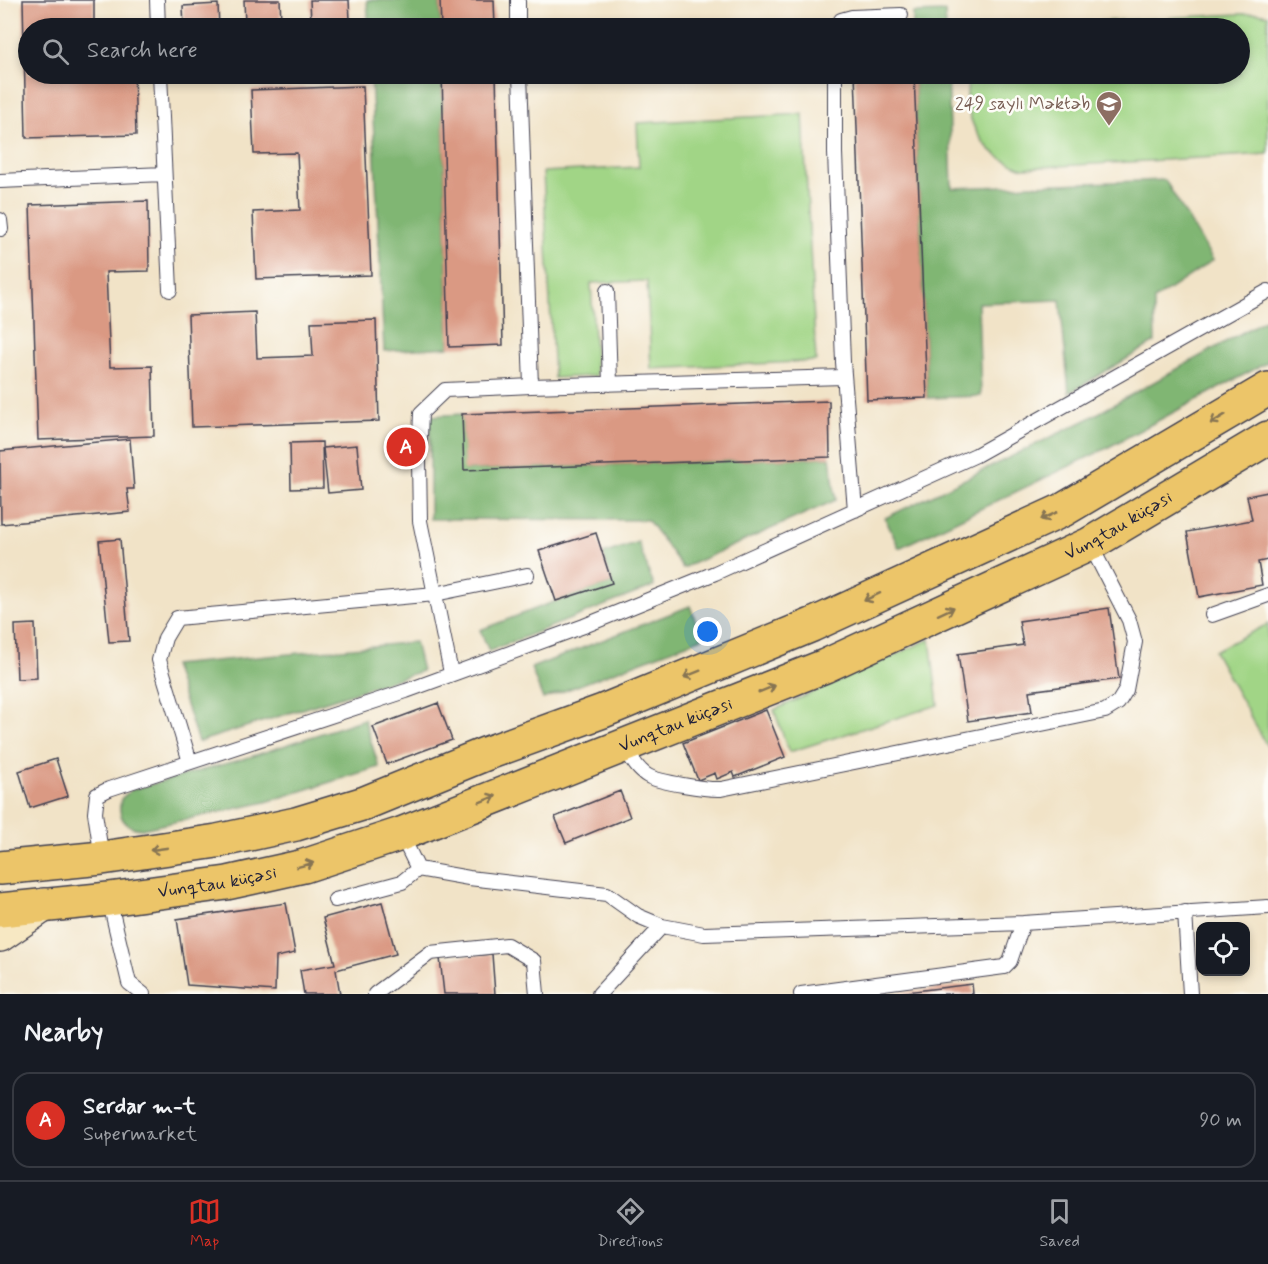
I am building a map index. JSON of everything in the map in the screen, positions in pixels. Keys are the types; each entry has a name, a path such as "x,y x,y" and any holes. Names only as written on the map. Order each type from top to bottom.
{"main road":[{"path":"10,863 102,858 216,842 296,824 365,802 485,754 603,711 812,625 1063,510 1268,389"},
{"name":"Vunqtau küçəsi","path":"0,910 109,899 227,883 304,866 401,834 825,666 1090,544 1268,438"},
{"path":"216,842 227,883"}],"street":[{"path":"0,934 44,906"}],"lane":[{"path":"157,0 158,18"},
{"path":"518,0 519,18"},
{"path":"849,18 901,15"},
{"path":"160,84 170,290"},
{"path":"520,84 531,386"},
{"path":"835,84 844,377 855,510"},
{"path":"0,181 165,174"},
{"path":"0,220 0,229"},
{"path":"607,291 610,384"},
{"path":"102,858 95,813 97,795 109,789 406,691 584,626 704,578 976,455 1268,291"},
{"path":"451,673 420,521 421,413 445,390 844,377"},
{"path":"624,747 638,768 648,776 710,790 1105,711 1118,703 1126,690 1135,642 1129,620 1090,544"},
{"path":"190,762 159,660 165,638 177,618 435,594 527,575"},
{"path":"1212,615 1268,596"},
{"path":"401,834 418,869"},
{"path":"335,900 402,882 418,869 469,878 607,894 638,915 662,926 704,934 1023,923 1268,907"},
{"path":"109,899 129,983 143,994"},
{"path":"1185,912 1190,994"},
{"path":"801,994 1004,967 1010,961 1023,923"},
{"path":"599,994 662,926"},
{"path":"375,994 430,953 507,945 534,961 537,994"}],"green space":[{"path":"367,0 440,0 441,18 368,18"},
{"path":"945,12 945,18 913,18 913,13"},
{"path":"1258,13 1268,15 1268,154 1023,168 1003,159 983,142 968,109 968,84 1250,84 1250,18 1165,18"},
{"path":"371,84 442,84 449,347 384,351"},
{"path":"914,84 948,84 952,188 1165,180 1213,260 1154,300 1155,342 1069,393 1060,300 978,303 981,396 927,398"},
{"path":"803,114 816,361 651,369 647,281 591,283 596,376 554,378 543,172 639,167 637,123"},
{"path":"1268,318 1268,362 1103,450 899,548 885,518 1088,419"},
{"path":"462,414 465,470 830,457 836,500 683,568 648,520 430,519 430,416"},
{"path":"638,542 654,586 489,651 480,630 556,601 612,583 603,554"},
{"path":"690,606 702,638 543,699 531,668"},
{"path":"1268,624 1268,746 1267,746 1214,651"},
{"path":"930,639 938,705 789,752 774,710"},
{"path":"415,642 422,671 198,742 173,665"},
{"path":"364,719 379,767 266,802 142,829 126,824 121,816 121,799 131,790 250,757"}],"building":[{"path":"23,0 94,0 94,18 23,18"},
{"path":"244,0 280,0 281,18 245,18"},
{"path":"310,0 349,0 350,18 311,18"},
{"path":"440,0 494,0 495,18 441,18"},
{"path":"218,4 219,18 184,18 183,6"},
{"path":"25,84 134,84 136,135 26,138"},
{"path":"442,84 496,84 503,345 449,347"},
{"path":"855,84 914,84 927,398 867,400"},
{"path":"363,86 371,275 256,279 253,212 300,210 297,153 254,154 251,90"},
{"path":"148,201 149,271 106,272 110,367 152,366 154,436 38,440 30,205"},
{"path":"255,312 257,358 313,356 311,322 376,320 379,421 192,427 188,315"},
{"path":"829,401 830,457 464,470 462,414"},
{"path":"130,439 134,489 127,489 130,512 1,524 0,451"},
{"path":"322,442 323,488 291,489 290,443"},
{"path":"357,445 361,490 328,493 323,448"},
{"path":"1268,492 1268,560 1258,562 1262,585 1199,597 1187,532 1252,520 1247,496"},
{"path":"596,533 612,583 556,601 539,551"},
{"path":"120,539 129,641 109,642 99,541"},
{"path":"1109,608 1119,679 1029,691 1032,712 968,721 958,654 1023,645 1019,621"},
{"path":"35,624 37,678 17,679 15,625"},
{"path":"438,703 452,740 387,764 373,727"},
{"path":"766,710 785,757 735,777 733,772 717,779 715,773 698,780 683,743"},
{"path":"56,759 68,796 30,808 19,771"},
{"path":"620,791 630,817 566,843 555,817"},
{"path":"382,902 396,954 336,970 340,994 304,994 300,970 335,964 323,918"},
{"path":"286,903 295,953 276,957 275,991 187,985 177,919"},
{"path":"492,954 495,994 444,994 440,958"},
{"path":"972,984 973,994 899,994 899,993"}],"place":[{"name":"249 saylı Məktəb","path":"1109,127"},
{"name":"Serdar m-t","path":"406,447"}]}
